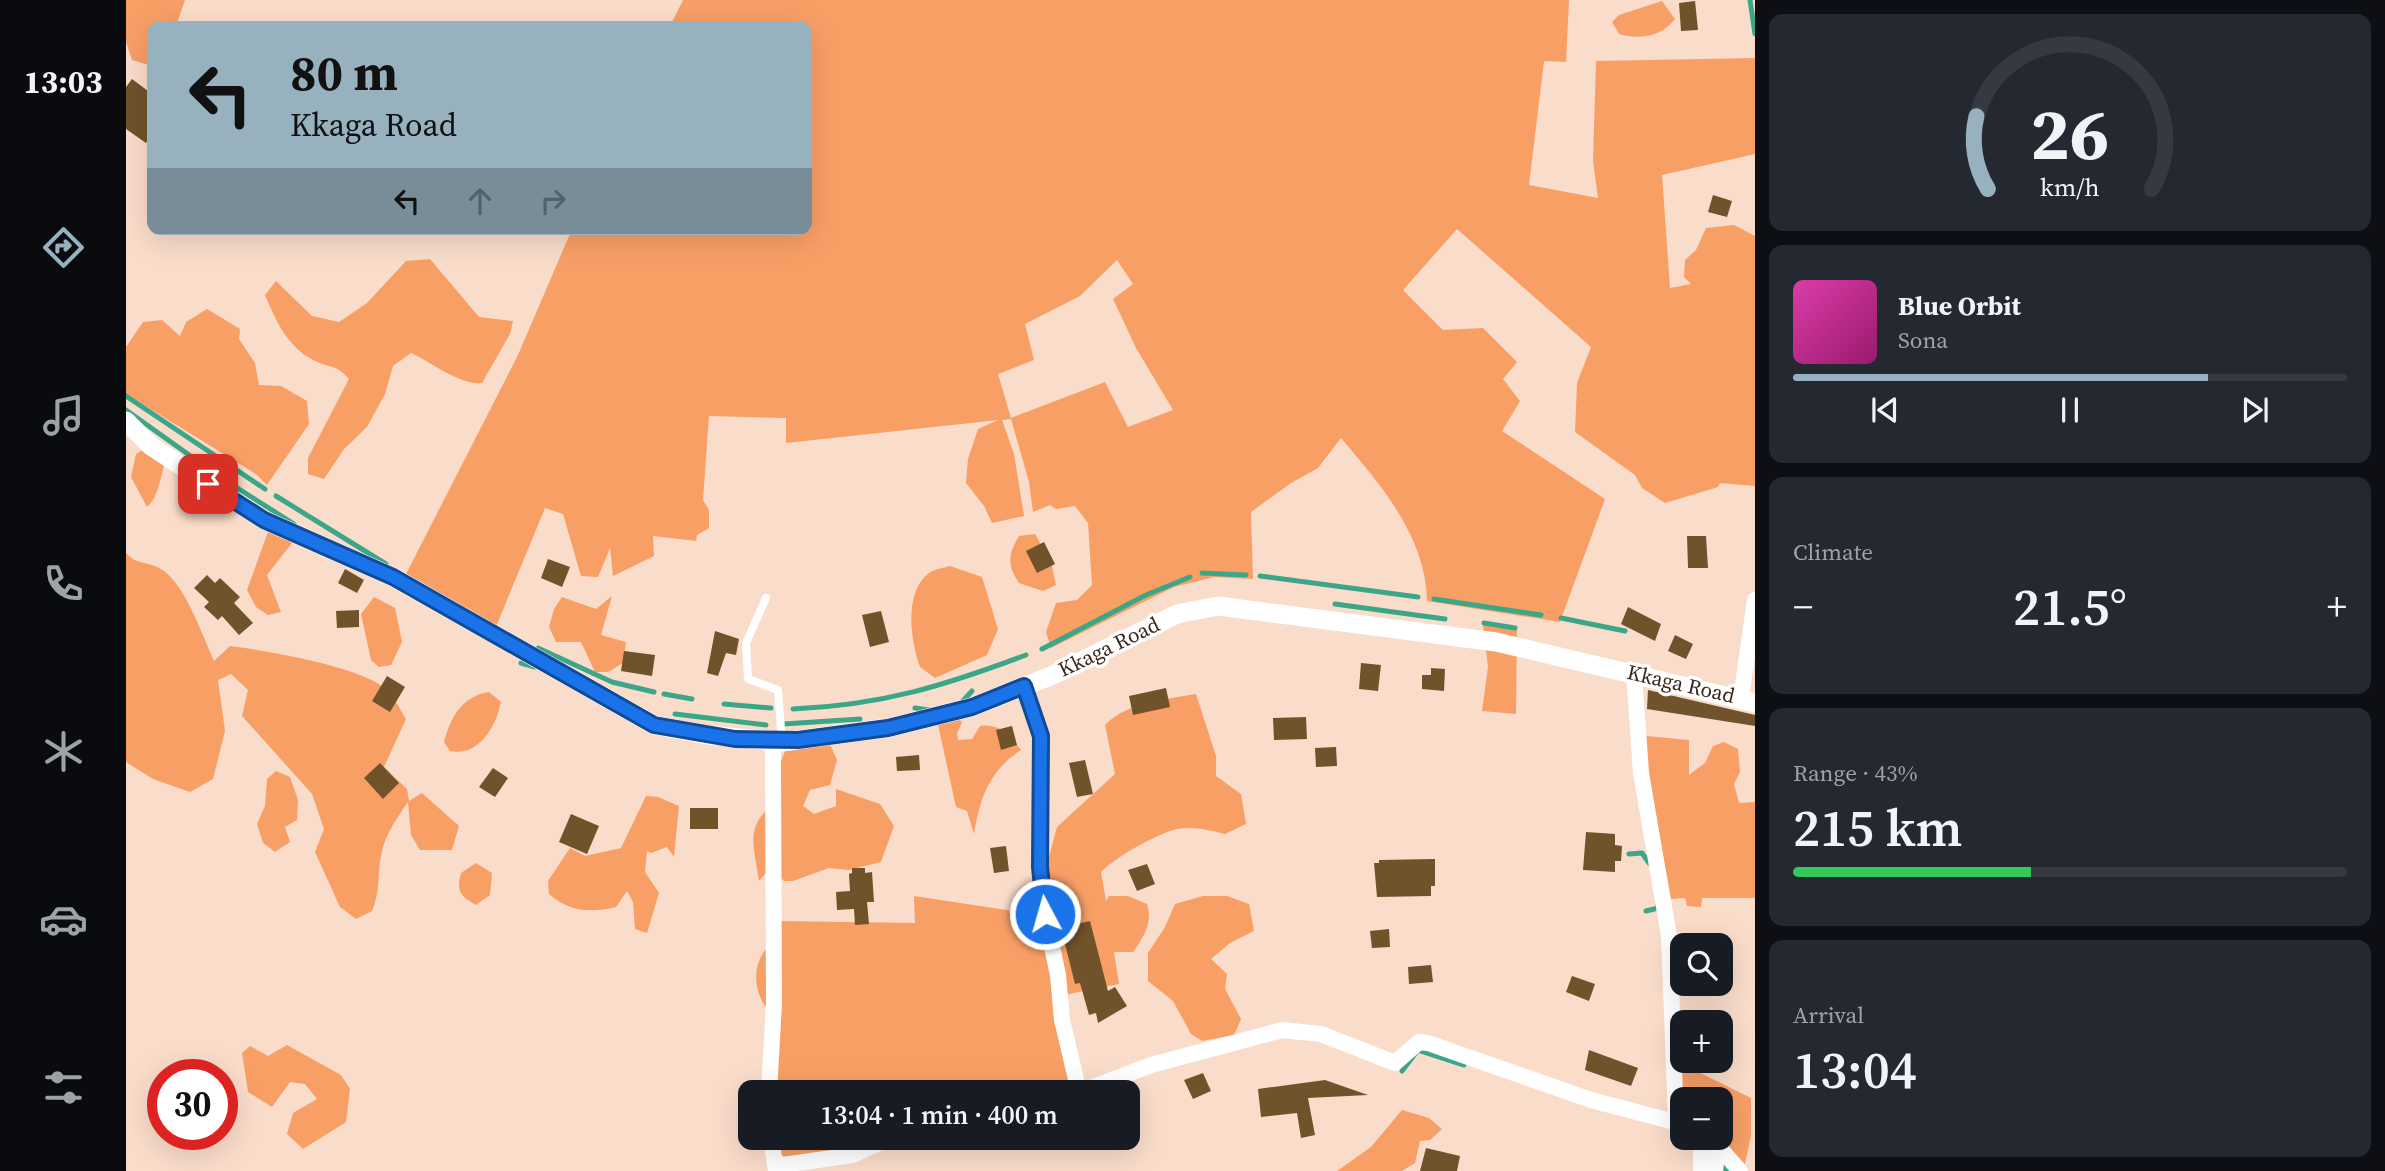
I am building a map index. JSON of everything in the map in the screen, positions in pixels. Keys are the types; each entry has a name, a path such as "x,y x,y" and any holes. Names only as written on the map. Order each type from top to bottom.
{"street":[{"name":"Kkaga Road","path":"126,421 151,446 264,520 393,577 654,725 707,735 776,741 888,728 972,707 1024,686 1177,614 1218,607 1496,642 1748,700"},
{"path":"1748,700 1755,600"},
{"path":"1634,673 1641,773 1669,936 1672,1087"},
{"path":"1024,686 1041,736 1040,867 1045,914 1058,975 1062,1020 1076,1080"},
{"path":"769,1080 774,907 773,751 776,741"},
{"path":"1111,1080 1151,1065 1282,1030 1321,1034 1395,1063 1419,1042 1428,1043 1591,1100 1670,1120"},
{"path":"773,1150 776,1169 853,1155 864,1150"},
{"path":"1702,1171 1706,1150"},
{"path":"1710,1150 1714,1171"},
{"path":"1719,1150 1741,1171"}],"lane":[{"path":"766,598 746,643 747,671 748,679 778,690 776,741"}],"shaded area":[{"path":"126,0 185,0 178,21 147,21 147,64 132,60 126,42"},
{"path":"683,0 1569,0 1566,62 1544,61 1529,185 1598,198 1593,161 1596,61 1755,58 1755,154 1662,175 1670,288 1691,284 1684,277 1685,260 1696,250 1706,228 1734,225 1755,236 1755,486 1720,483 1718,487 1665,503 1642,488 1635,475 1575,432 1577,383 1591,347 1457,229 1403,290 1443,330 1483,328 1517,362 1503,379 1520,401 1502,431 1605,499 1560,622 1427,601 1419,555 1399,513 1341,438 1318,468 1291,483 1251,512 1253,579 1214,577 1174,587 1051,648 1046,632 1056,603 1077,600 1092,585 1088,523 1075,506 1056,509 1050,505 1033,512 1029,482 1011,419 1002,420 1014,454 1024,516 992,523 984,506 966,483 968,459 978,429 998,420 786,443 786,418 709,416 703,500 709,510 709,528 697,535 696,541 653,536 654,556 613,576 610,548 598,577 581,576 563,514 545,508 495,629 404,578 518,355 569,235 812,235 812,21 672,21","holes":["1117,260 1133,284 1113,299 1136,348 1173,410 1128,427 1105,382 1011,418 998,374 1034,360 1025,324 1080,296"]},
{"path":"1662,1 1675,19 1663,30 1650,36 1619,34 1612,22 1619,15"},
{"path":"430,259 479,317 513,321 510,334 482,383 464,381 411,353 393,366 385,394 367,427 344,449 324,479 308,474 308,458 349,379 338,369 309,358 292,344 265,295 276,281 312,316 339,322 367,303 406,261"},
{"path":"207,309 240,329 239,339 255,363 259,385 281,386 307,401 309,424 267,485 256,474 126,394 126,347 143,322 162,320 180,336 186,322"},
{"path":"157,442 169,451 158,489 147,507 131,477 136,454"},
{"path":"274,515 292,525 292,543 267,575 281,612 268,615 256,607 247,590"},
{"path":"1035,534 1051,562 1056,585 1043,591 1019,583 1012,571 1010,559 1019,536"},
{"path":"126,553 134,559 159,568 177,584 192,610 214,661 230,646 266,651 359,674 388,691 406,719 384,767 407,789 409,801 422,793 459,826 452,850 420,850 411,835 408,802 385,841 377,896 372,911 356,919 340,907 315,852 324,829 312,794 242,716 248,690 231,674 218,680 225,731 213,779 190,792 153,779 126,762"},
{"path":"950,566 982,577 998,629 987,655 935,678 920,667 912,631 912,605 915,592 929,573"},
{"path":"612,596 601,635 626,642 623,663 608,672 595,672 581,642 556,642 549,627 554,609 562,597 596,609"},
{"path":"374,597 395,608 402,642 391,665 379,667 371,660 361,614"},
{"path":"1483,625 1517,627 1516,714 1482,711 1488,667"},
{"path":"489,692 501,702 490,730 477,745 460,752 450,751 444,742 454,717 471,698"},
{"path":"1196,694 1216,756 1216,776 1241,794 1246,824 1225,834 1195,828 1169,831 1107,866 1101,872 1106,901 1109,896 1128,896 1147,904 1149,917 1146,929 1133,952 1114,952 1119,984 1064,995 1046,868 1057,827 1115,774 1105,725 1114,717 1136,706"},
{"path":"955,717 962,722 957,734 958,740 972,739 980,726 987,726 1008,735 1021,750 1001,767 988,786 979,809 974,834 967,811 956,807 937,720"},
{"path":"1646,736 1689,740 1689,775 1705,763 1713,746 1724,742 1738,749 1740,772 1734,784 1739,803 1755,802 1755,898 1702,898 1701,907 1687,906 1685,898 1671,899 1648,776"},
{"path":"829,742 837,760 830,785 810,790 803,806 814,814 836,806 836,789 880,804 894,826 881,862 849,870 829,868 793,881 784,881 770,868 759,881 754,835 761,817 780,798 781,761 788,744"},
{"path":"276,771 290,777 298,800 297,820 285,827 290,842 275,852 263,843 257,824 265,806 267,779"},
{"path":"646,796 658,797 679,806 674,857 667,847 651,853 647,851 645,872 659,893 647,933 635,929 633,902 627,891 616,907 598,910 572,908 549,894 548,881 570,848 585,856 621,848"},
{"path":"476,863 492,873 490,895 476,905 463,896 459,884 461,873"},
{"path":"914,896 1040,915 1073,1080 776,1080 776,1019 764,1005 756,980 763,953 780,938 780,921 915,923"},
{"path":"1203,896 1227,896 1249,904 1254,931 1230,943 1211,959 1227,974 1225,989 1241,1019 1234,1035 1202,1041 1191,1034 1173,1001 1148,981 1148,953 1165,927 1175,904"},
{"path":"287,1045 341,1075 350,1089 346,1122 303,1149 287,1134 293,1113 317,1099 305,1084 290,1082 272,1107 248,1092 242,1053 250,1046 268,1056"},
{"path":"1679,1073 1700,1073 1729,1087 1681,1087"},
{"path":"1733,1089 1751,1098 1751,1136 1744,1168 1727,1150 1733,1150"},
{"path":"1402,1110 1429,1118 1442,1129 1430,1140 1420,1141 1415,1163 1402,1171 1337,1171 1371,1147"},
{"path":"778,1150 843,1150 806,1157 783,1156"}],"building":[{"path":"1695,1 1698,30 1681,31 1679,3"},
{"path":"132,79 147,90 146,143 126,129 126,87"},
{"path":"1713,195 1732,201 1727,217 1708,212"},
{"path":"1687,536 1706,536 1708,568 1688,568"},
{"path":"1044,542 1055,564 1037,573 1026,551"},
{"path":"548,559 570,567 562,587 541,578"},
{"path":"345,569 364,580 357,593 338,583"},
{"path":"207,575 215,583 220,578 240,597 234,603 253,623 239,635 222,616 218,620 204,607 209,602 194,588"},
{"path":"1628,607 1661,624 1655,641 1621,624"},
{"path":"359,610 359,627 337,628 336,611"},
{"path":"881,611 889,642 870,647 862,615"},
{"path":"715,631 739,639 736,655 726,653 718,676 707,673"},
{"path":"1675,635 1693,644 1686,659 1668,651"},
{"path":"624,651 655,655 652,676 621,671"},
{"path":"1361,663 1381,665 1378,691 1359,689"},
{"path":"1431,668 1445,669 1444,691 1422,689 1422,675 1431,675"},
{"path":"387,676 405,687 390,712 372,701"},
{"path":"1166,688 1170,707 1133,715 1129,696"},
{"path":"1648,690 1755,715 1755,726 1647,709"},
{"path":"1306,717 1307,739 1274,740 1273,718"},
{"path":"1012,726 1017,745 1001,750 996,730"},
{"path":"1336,747 1337,766 1316,767 1315,748"},
{"path":"919,755 920,770 897,771 896,757"},
{"path":"1085,760 1093,794 1077,797 1069,763"},
{"path":"380,763 399,783 383,799 364,778"},
{"path":"493,768 508,778 495,797 479,787"},
{"path":"690,808 718,808 718,829 690,829"},
{"path":"571,814 599,826 587,854 559,842"},
{"path":"1586,832 1615,834 1615,845 1622,846 1621,861 1615,861 1615,872 1583,870"},
{"path":"1006,846 1009,871 994,873 990,848"},
{"path":"1435,859 1435,886 1431,886 1431,896 1377,897 1374,863 1379,863 1379,860"},
{"path":"1147,864 1155,884 1137,891 1128,870"},
{"path":"852,868 865,868 865,873 872,872 874,902 867,902 869,924 855,925 854,909 837,910 836,892 850,891 849,874 852,873"},
{"path":"1090,921 1108,991 1115,987 1127,1006 1098,1023 1096,1013 1089,1015 1080,983 1075,984 1061,928"},
{"path":"1389,929 1390,947 1372,948 1370,931"},
{"path":"1431,965 1433,982 1409,984 1408,967"},
{"path":"1572,976 1595,984 1589,1001 1566,992"},
{"path":"1589,1050 1638,1068 1631,1086 1585,1070"},
{"path":"1203,1073 1211,1091 1193,1099 1184,1080"},
{"path":"1325,1080 1368,1095 1308,1098 1315,1135 1301,1138 1297,1113 1261,1117 1258,1089"},
{"path":"1426,1148 1460,1156 1457,1171 1420,1171"}],"waterway":[{"path":"1750,0 1755,34"},
{"path":"126,396 265,489"},
{"path":"126,410 199,462"},
{"path":"220,477 294,524"},
{"path":"276,496 386,564"},
{"path":"1202,573 1246,575"},
{"path":"1260,576 1418,597"},
{"path":"1042,649 1146,595 1190,577"},
{"path":"1434,599 1541,615"},
{"path":"1335,604 1445,619"},
{"path":"1561,618 1625,631"},
{"path":"1484,623 1515,628"},
{"path":"538,648 612,682 654,692"},
{"path":"793,709 856,703 912,692 1026,655"},
{"path":"521,663 535,667"},
{"path":"961,703 972,691"},
{"path":"664,694 692,699"},
{"path":"724,704 771,708"},
{"path":"915,708 929,710"},
{"path":"675,714 766,725"},
{"path":"784,724 860,719"},
{"path":"1629,854 1642,853 1649,863"},
{"path":"1646,911 1658,908 1658,903"},
{"path":"1402,1071 1418,1050 1464,1065"},
{"path":"1722,1164 1727,1171"}],"route":[{"path":"208,484 264,520 393,577 654,725 735,739 782,742 888,728 972,707 1024,686 1041,736 1040,867 1045,914"}]}
